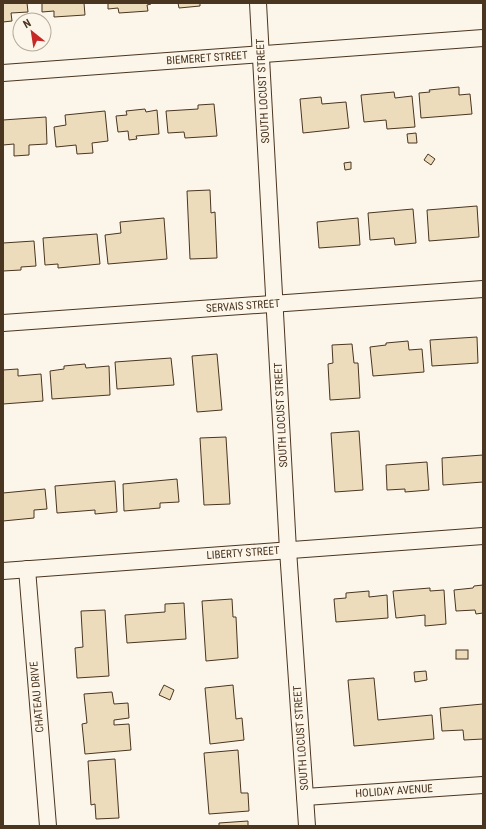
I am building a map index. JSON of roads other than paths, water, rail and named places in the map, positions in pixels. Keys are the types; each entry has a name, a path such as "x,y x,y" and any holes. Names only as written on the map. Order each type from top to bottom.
{"street":[{"name":"SOUTH LOCUST STREET","path":"258,3 288,550 307,826"},
{"name":"BIEMERET STREET","path":"3,73 483,38"},
{"name":"SERVAIS STREET","path":"3,323 483,289"},
{"name":"LIBERTY STREET","path":"3,571 483,536"},
{"name":"CHATEAU DRIVE","path":"27,569 48,826"},
{"name":"HOLIDAY AVENUE","path":"305,797 483,785"}]}
